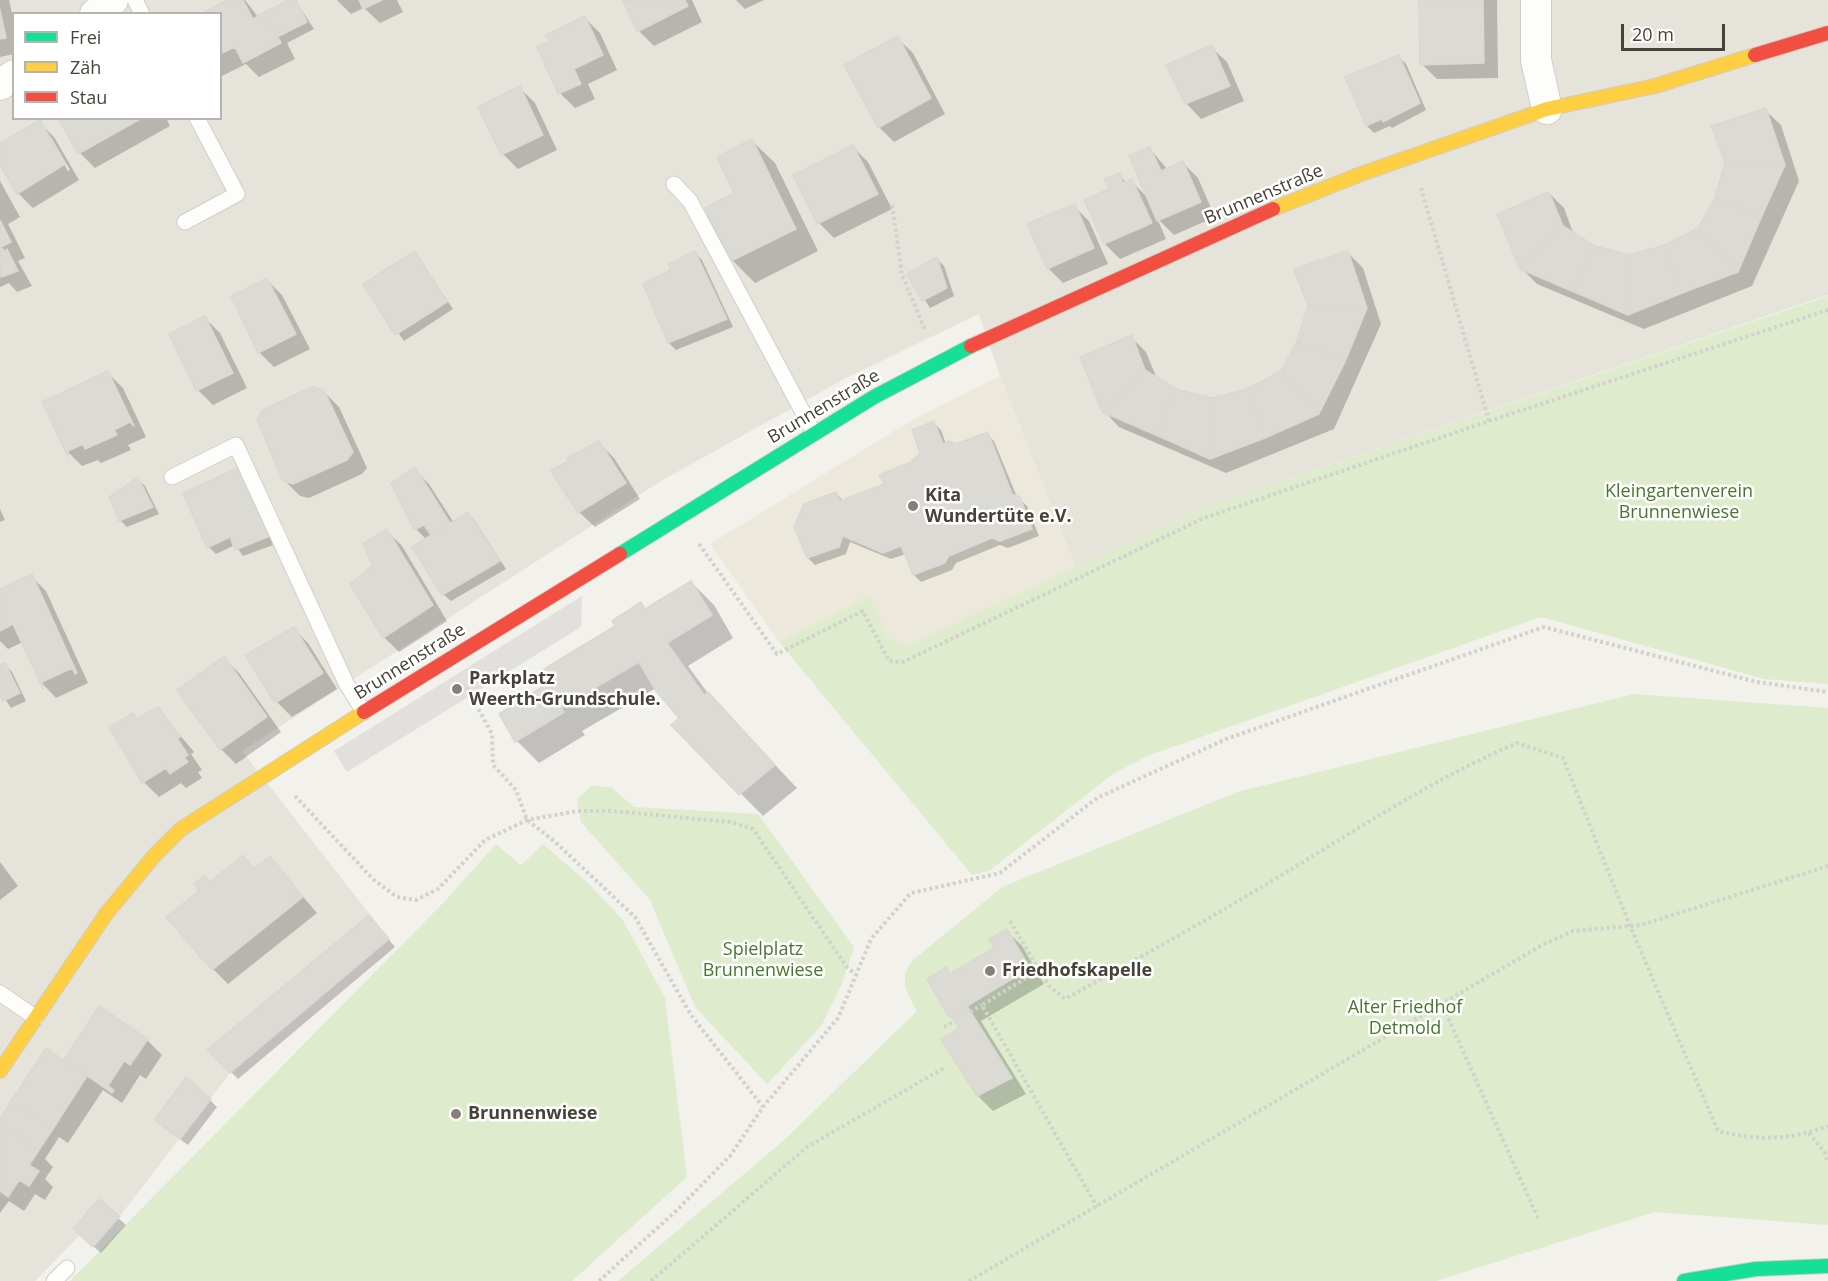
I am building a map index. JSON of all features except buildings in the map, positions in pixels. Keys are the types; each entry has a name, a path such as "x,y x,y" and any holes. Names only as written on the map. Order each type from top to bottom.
{"street":[{"path":"98,12 113,0"},
{"path":"1536,0 1536,60 1547,109"},
{"name":"Brunnenstraße","path":"0,1071 97,928 155,853 181,830 364,712 680,515 814,433 939,361 1305,195 1410,156 1547,109 1655,86 1828,33"},
{"path":"1684,1281 1756,1269 1828,1266"}],"lane":[{"path":"185,222 237,194 198,120"},
{"path":"674,184 690,201 814,433"},
{"path":"172,477 236,445 346,683 364,712"},
{"path":"0,993 36,1018"},
{"path":"54,1281 67,1268"}],"path":[{"path":"1410,156 1488,421"},
{"path":"892,205 902,275 939,361"},
{"path":"680,515 777,654 863,611 889,661 903,662 1204,518 1488,421 1828,310"},
{"path":"599,1281 677,1210 730,1156 763,1107 838,1018 871,939 911,893 1000,873 1097,798 1226,739 1544,627 1757,682 1828,692"},
{"path":"453,658 492,734 493,765 516,790 527,820 554,841 635,917 691,1015 763,1107"},
{"path":"1010,921 1050,986 1065,999 1192,929 1390,809 1489,754 1517,742 1563,758 1629,926 1718,1131 1749,1139 1809,1133 1828,1126"},
{"path":"278,768 301,804 374,880 397,897 416,900 438,890 485,840 527,820 578,811 613,811 730,822 753,829 846,966 856,975"},
{"path":"969,1281 1441,1002 1542,945 1574,931 1641,926 1828,866"},
{"path":"970,1012 1039,970"},
{"path":"1441,1002 1538,1218"},
{"path":"982,1005 1097,1206"},
{"path":"944,1027 954,1021"},
{"path":"651,1281 807,1147 944,1068"},
{"path":"1809,1133 1825,1153 1828,1163"}],"shaded area":[{"path":"0,0 1828,0 1828,295 1205,507 1076,568 1000,376 979,314 846,378 661,481 242,751 389,939 230,1073 120,1216 93,1247 80,1235 35,1281 0,1281"},
{"name":"Kita Wundertüte e.V.","path":"1000,376 1076,568 909,645 888,638 869,596 779,642 710,544 917,417"},
{"name":"Parkplatz Weerth-Grundschule.","path":"582,596 581,627 347,772 334,751"}],"green space":[{"name":"Kleingartenverein Brunnenwiese","path":"1828,296 1828,684 1764,679 1541,617 1150,755 1113,774 989,871 972,875 779,642 869,596 888,638 909,645 1205,507"},
{"name":"Alter Friedhof Detmold","path":"1634,694 1828,708 1828,1225 1655,1212 1436,1281 618,1281 783,1141 917,1011 907,992 905,980 905,974 912,961 1002,887 1237,792"},
{"name":"Spielplatz Brunnenwiese","path":"592,786 611,787 634,807 758,814 854,947 842,984 822,1025 767,1084 695,1007 650,900 581,822 577,799"},
{"name":"Brunnenwiese","path":"496,844 521,865 543,844 585,880 623,920 665,998 687,1177 572,1281 70,1281 447,899"}],"traffic: fast":[{"path":"620,554 874,397 971,346"},
{"path":"1684,1281 1756,1269 1828,1266"}],"traffic: slow":[{"path":"1273,209 1361,174 1547,109 1655,86 1755,55"},
{"path":"0,1071 106,914 154,856 181,829 364,712"}],"traffic: jam":[{"path":"1755,55 1828,33"},
{"path":"971,346 1273,209"},
{"path":"364,712 620,554"}],"place":[{"name":"Kita Wundertüte e.V.","path":"913,506"},
{"name":"Parkplatz Weerth-Grundschule.","path":"457,689"},
{"name":"Friedhofskapelle","path":"990,971"},
{"name":"Brunnenwiese","path":"456,1114"}]}
